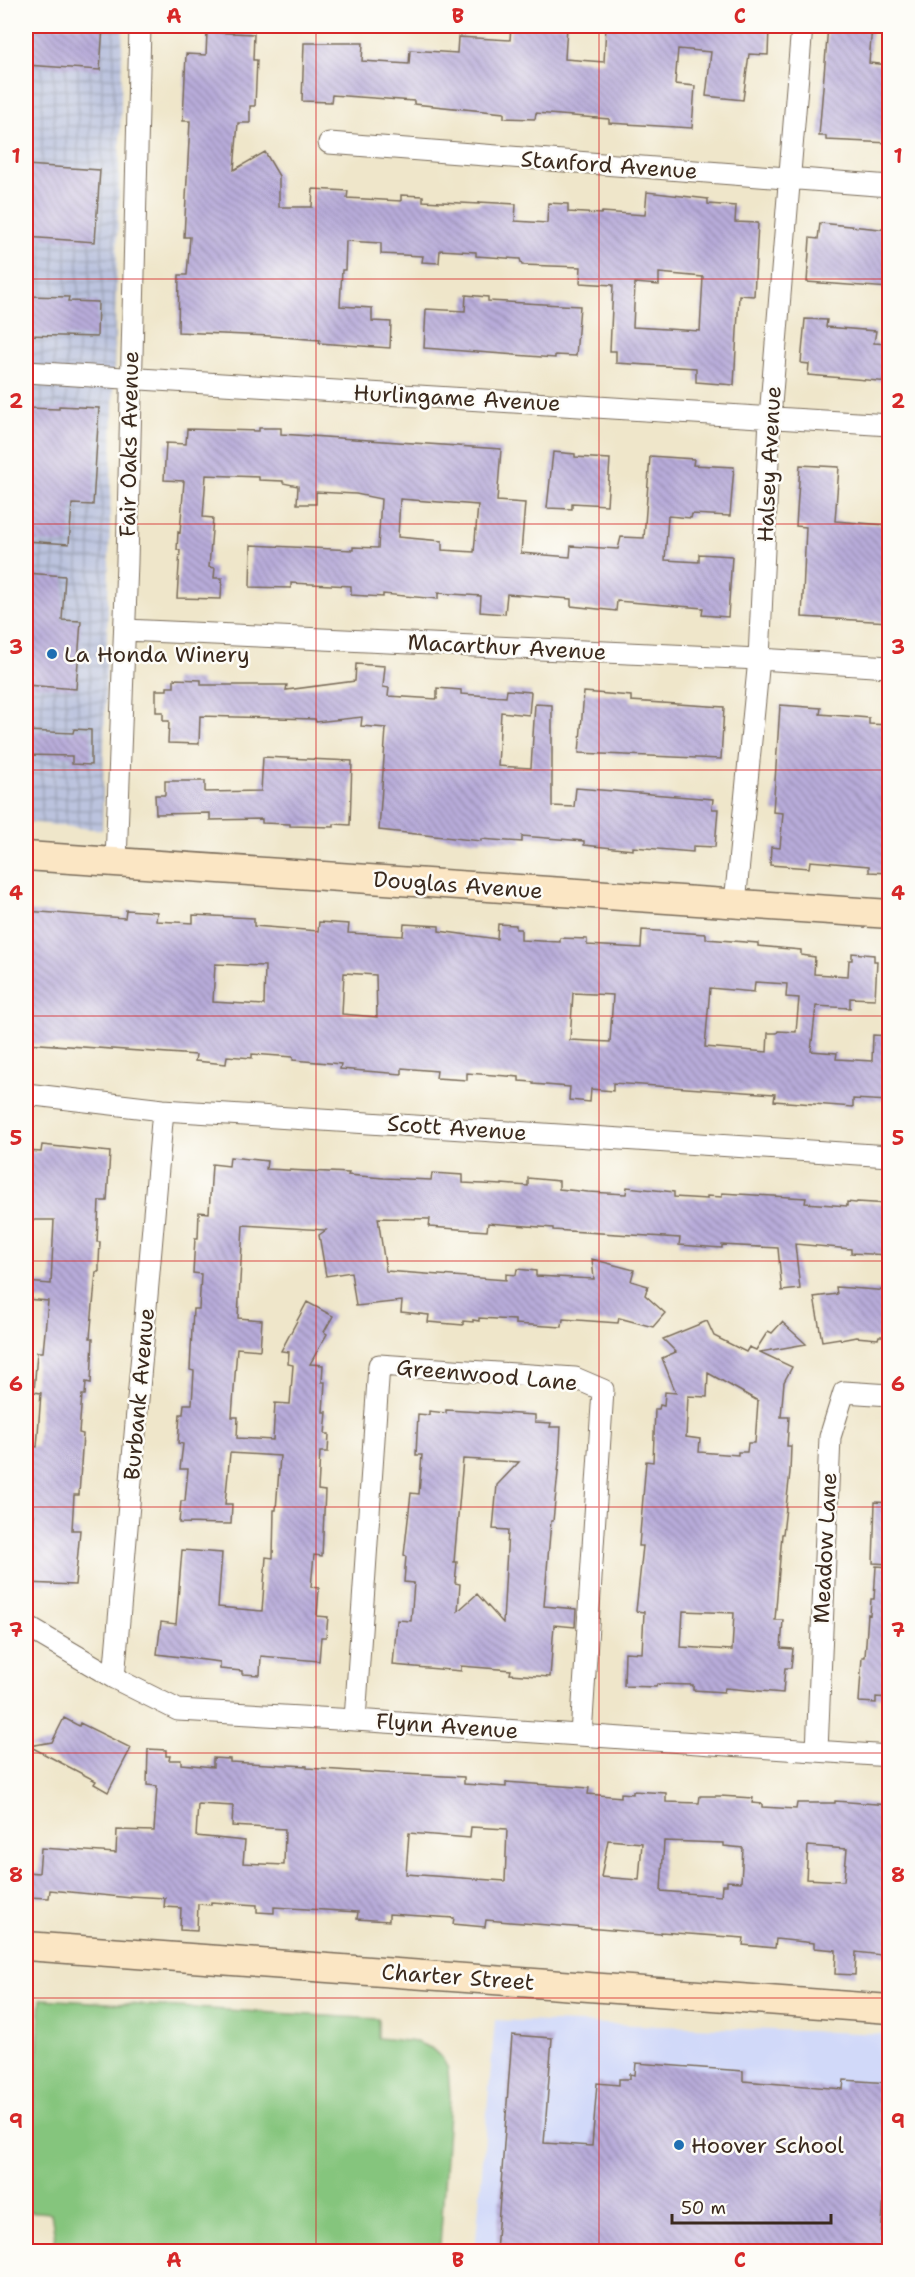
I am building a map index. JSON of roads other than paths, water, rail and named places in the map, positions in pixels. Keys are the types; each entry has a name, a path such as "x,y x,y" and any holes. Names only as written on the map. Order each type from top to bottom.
{"street":[{"name":"Fair Oaks Avenue","path":"116,862 140,26"},
{"name":"Halsey Avenue","path":"735,903 759,659 770,417 802,26"},
{"name":"Stanford Avenue","path":"329,144 890,186"},
{"name":"Hurlingame Avenue","path":"26,372 890,424"},
{"name":"Macarthur Avenue","path":"124,630 759,659 890,668"},
{"name":"Douglas Avenue","path":"26,856 890,914"},
{"name":"Scott Avenue","path":"26,1094 164,1110 890,1156"},
{"name":"Burbank Avenue","path":"114,1678 164,1110"},
{"name":"Greenwood Lane","path":"355,1720 379,1365 575,1378 603,1390 581,1735"},
{"name":"Meadow Lane","path":"817,1751 830,1437 844,1392 890,1395"},
{"name":"Flynn Avenue","path":"26,1626 114,1678 178,1710 890,1756"},
{"name":"Charter Street","path":"26,1946 890,2009"}],"place":[{"name":"La Honda Winery","path":"52,654"},
{"name":"Hoover School","path":"679,2145"}]}
